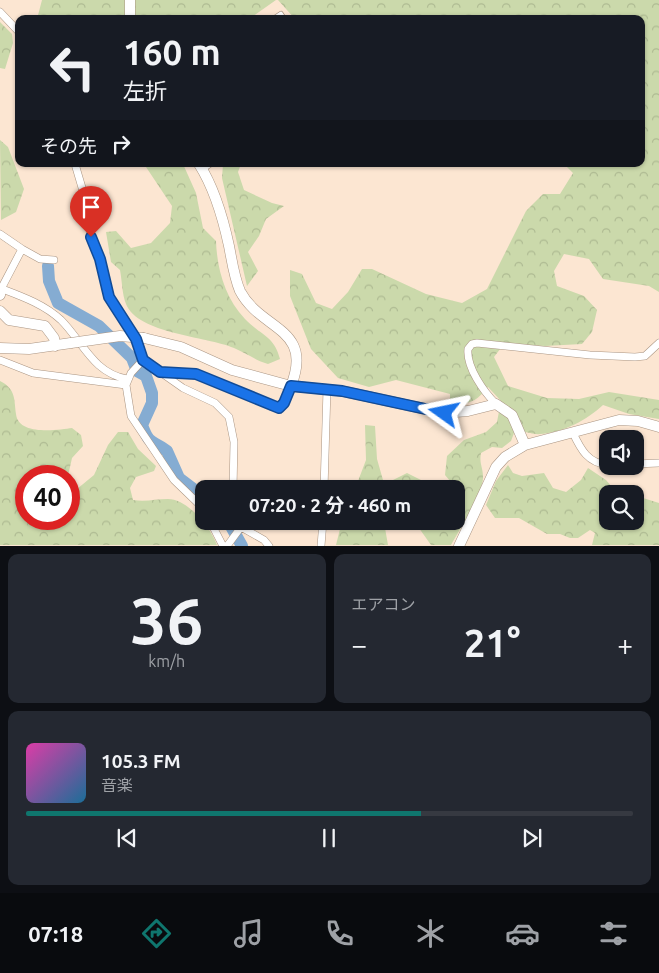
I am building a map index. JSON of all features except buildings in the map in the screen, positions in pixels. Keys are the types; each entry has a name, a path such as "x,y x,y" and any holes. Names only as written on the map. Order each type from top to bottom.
{"street":[{"path":"130,0 130,15"},
{"path":"0,12 15,28"},
{"path":"76,167 83,191 91,237 100,259 109,297 132,333 143,360 184,388 216,403 229,417 234,442 233,480"},
{"path":"160,372 196,374 279,408 284,403 296,367 295,347 283,331 258,313 240,291 220,210 205,167"},
{"path":"0,234 40,259 54,260"},
{"path":"22,249 0,291 38,304 60,319 104,371 127,382"},
{"path":"0,310 9,320 45,326 54,338 55,346"},
{"path":"0,348 29,349 120,336 144,338 181,347 232,370 291,386 327,389 444,413 468,411 496,404"},
{"path":"524,446 512,415 486,395 469,360 468,349 472,344 597,356 635,357 645,356 659,343"},
{"path":"0,360 33,373 127,382"},
{"path":"143,360 127,382 128,406 138,430 174,480 195,500"},
{"path":"324,480 327,389"},
{"path":"459,546 496,467 505,457 524,446 624,420 659,426"},
{"path":"573,434 588,458 599,463"},
{"path":"644,464 659,463"},
{"path":"215,530 225,546 233,540 238,530"},
{"path":"246,530 264,540 269,546"},
{"path":"321,546 322,530"}],"green space":[{"path":"42,0 276,0 255,15 38,15"},
{"path":"278,0 659,0 659,292 649,286 603,279 589,259 564,254 554,271 557,286 584,296 597,310 592,332 582,344 545,346 504,344 494,357 508,386 547,398 579,399 609,392 659,400 659,419 629,414 603,405 590,416 558,431 541,434 514,433 511,441 502,448 492,447 481,453 480,460 483,477 480,492 465,520 465,480 449,480 445,475 447,456 464,440 486,432 497,422 501,401 488,387 476,399 467,403 457,404 450,403 450,394 396,380 369,387 338,378 311,349 290,296 290,270 302,274 316,303 332,309 348,292 362,269 372,269 426,294 462,303 487,289 526,211 543,194 560,194 573,173 567,167 645,167 645,15 291,15"},
{"path":"0,22 12,34 13,43 5,69 0,68"},
{"path":"0,140 8,147 24,189 16,212 1,220"},
{"path":"146,167 184,167 196,193 203,228 216,241 220,272 227,292 245,319 274,345 280,359 268,364 222,344 158,328 144,322 133,314 126,304 120,270 111,262 106,232 116,231 131,248 151,243 170,223 172,206"},
{"path":"223,167 240,167 238,172 244,190 272,203 284,206 266,219 259,236 248,252 258,271 247,286 222,178"},
{"path":"0,381 12,391 18,421 24,426 40,430 72,428 81,435 83,446 72,458 70,465 15,465 15,530 80,530 80,487 94,475 108,445 118,432 128,432 138,449 156,466 154,471 136,477 130,488 133,500 176,500 195,513 195,530 209,530 217,545 0,545"},
{"path":"365,425 375,426 377,459 383,480 358,480 366,460"},
{"path":"508,465 513,473 522,476 544,473 553,488 566,492 581,480 588,468 610,485 599,485 599,530 644,530 644,498 659,503 659,545 592,545 595,533 590,530 578,538 570,538 560,534 547,534 519,518 495,518 486,505 496,481"},
{"path":"407,473 421,480 393,480"},
{"path":"340,530 385,530 388,545 336,545"},
{"path":"420,530 459,530 451,545 431,545"}],"waterway":[{"path":"48,266 49,281 58,303 99,326 132,358 137,371 146,376 152,393 152,403 142,425 145,432 149,440 167,451 179,478 195,490"},
{"path":"233,530 242,546"}],"route":[{"path":"91,237 100,259 109,297 136,339 143,360 160,372 196,374 251,395 272,407 279,408 284,403 291,386 342,391 444,413"}]}
